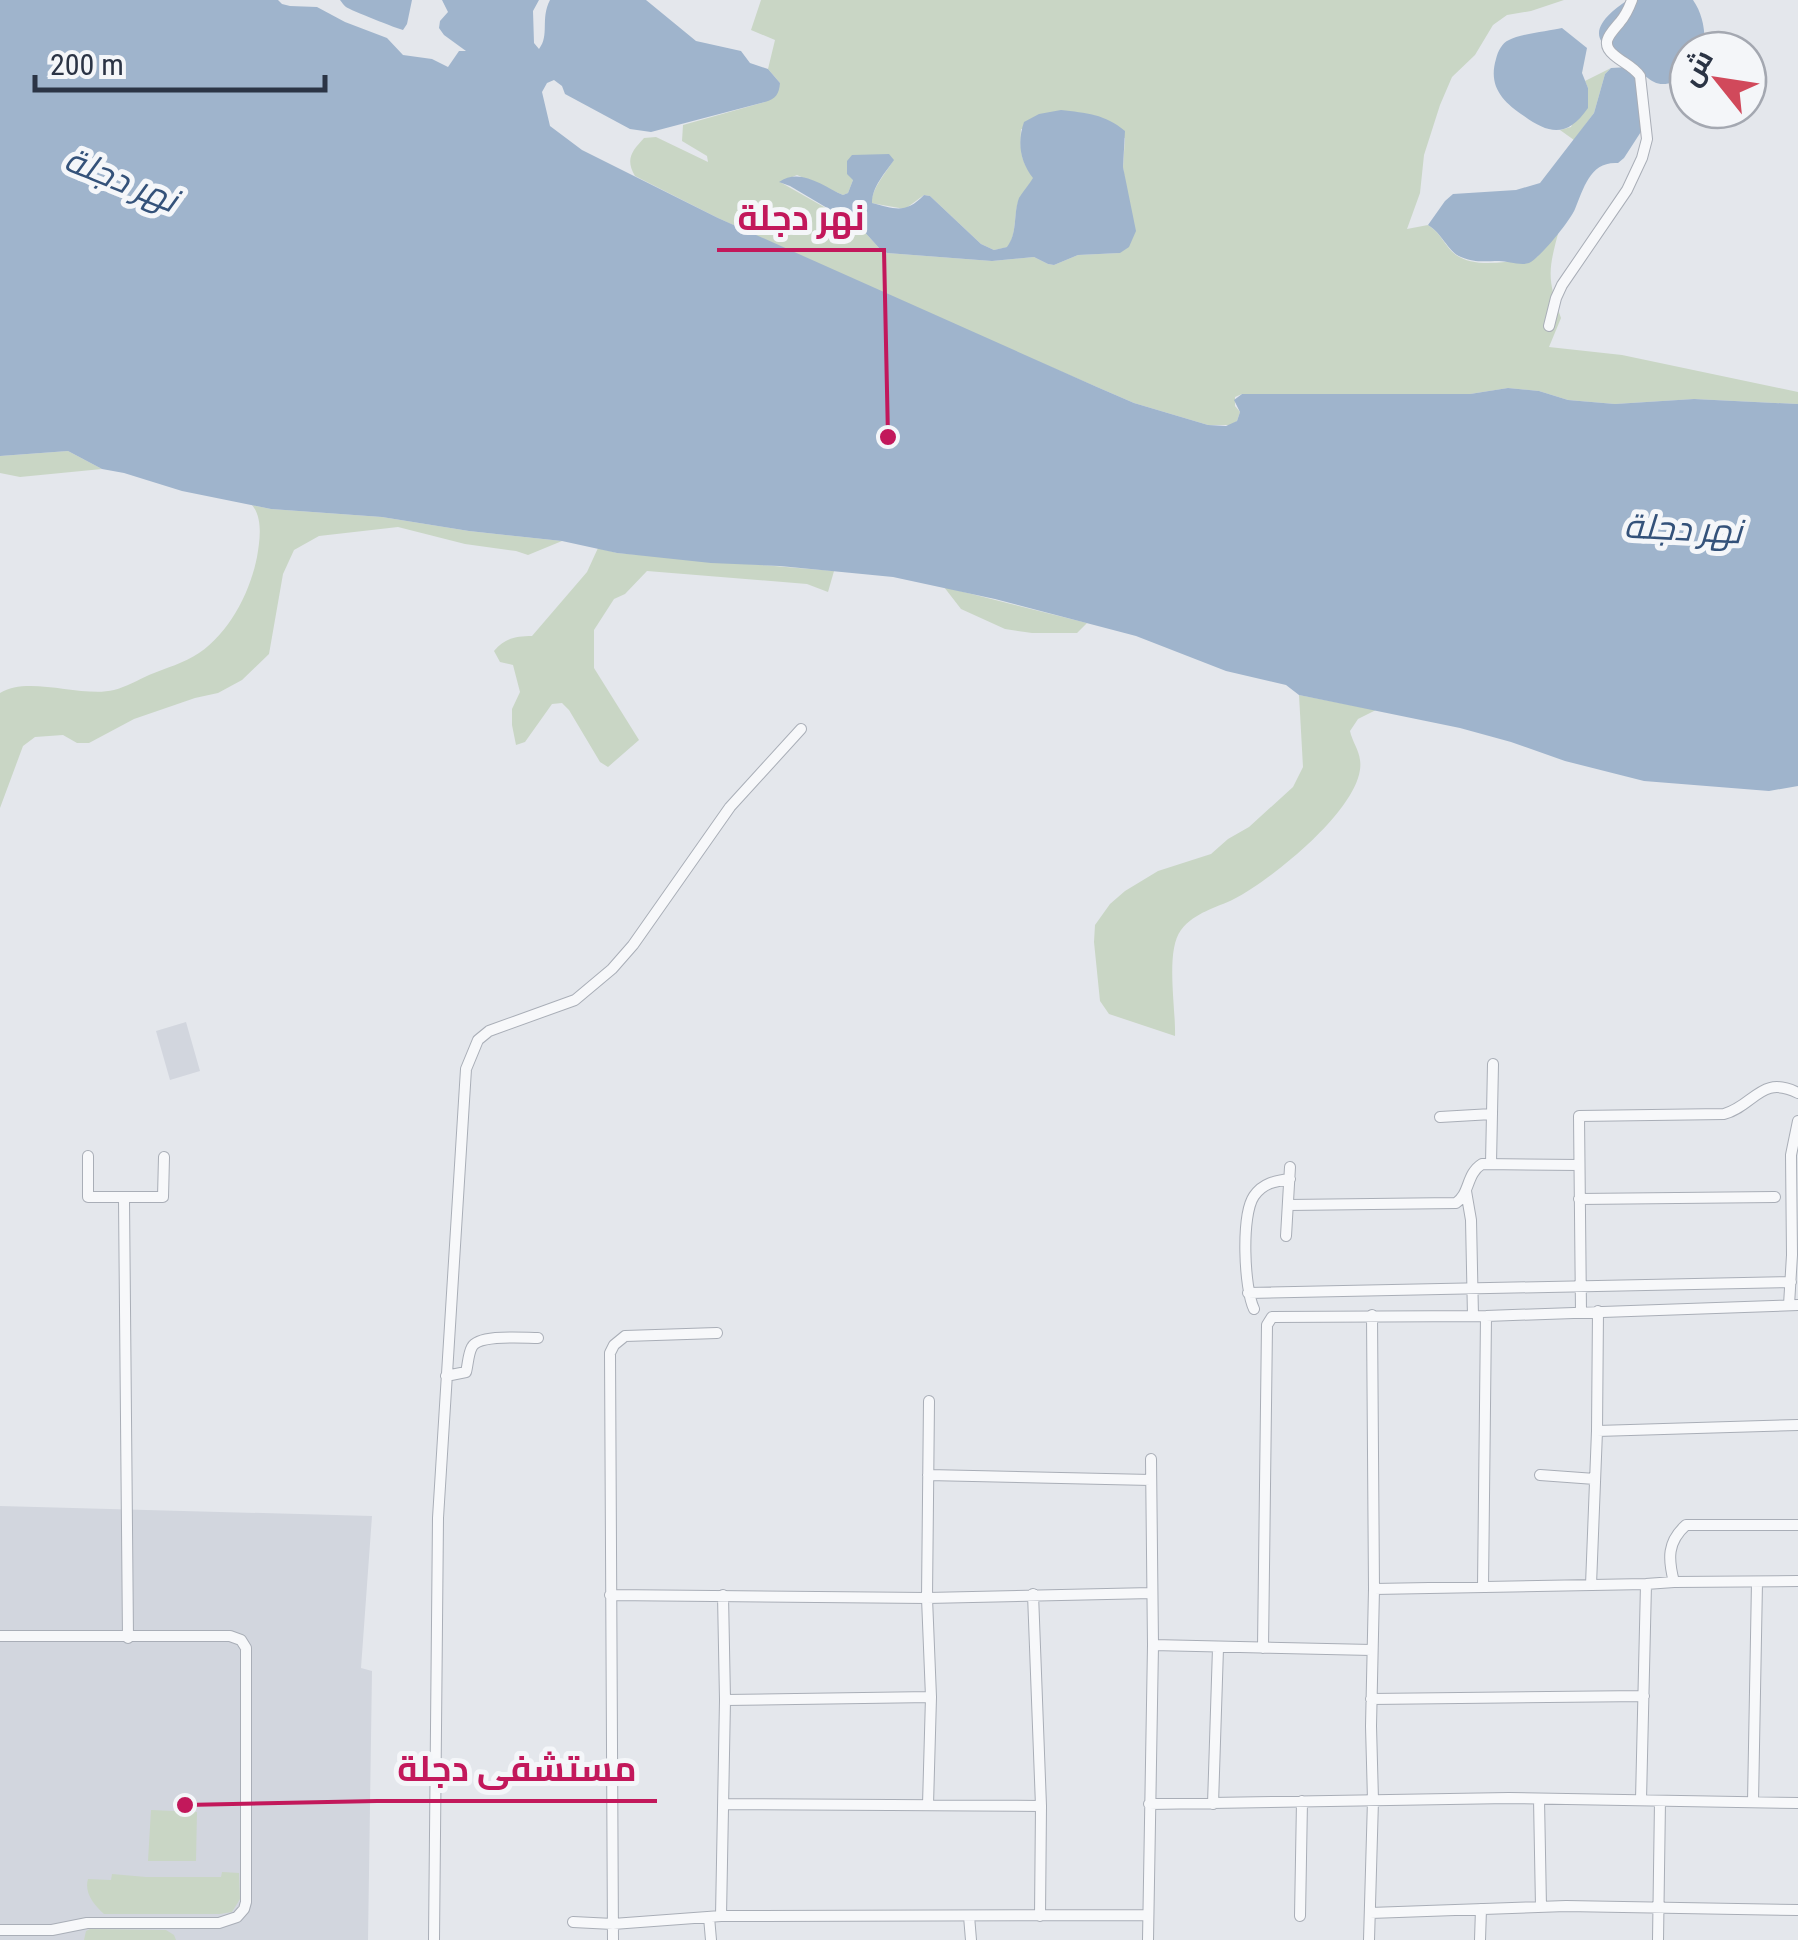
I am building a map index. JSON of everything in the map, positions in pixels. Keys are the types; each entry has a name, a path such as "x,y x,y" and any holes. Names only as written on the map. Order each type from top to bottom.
{"street":[{"path":"1549,326 1562,284 1627,190 1646,148 1642,82 1634,68 1612,53 1606,41 1632,0"},
{"path":"434,1940 438,1518 466,1069 478,1040 490,1031 576,1000 612,969 634,945 730,807 801,728"},
{"path":"1491,1164 1493,1064"},
{"path":"1582,1312 1578,1116 1724,1114 1766,1088 1780,1087 1798,1093"},
{"path":"1440,1117 1492,1114"},
{"path":"1263,1648 1268,1322 1272,1317 1479,1316 1794,1305 1790,1282 1792,1155 1798,1121"},
{"path":"88,1156 88,1198 124,1199 163,1197 164,1157"},
{"path":"1288,1205 1450,1204 1461,1200 1472,1172 1482,1164 1579,1165"},
{"path":"1254,1308 1248,1293 1248,1210 1262,1188 1290,1173 1286,1236"},
{"path":"1466,1190 1472,1288 1479,1316 1483,1587"},
{"path":"1579,1199 1775,1197"},
{"path":"124,1199 128,1638"},
{"path":"1248,1293 1790,1282"},
{"path":"1592,1585 1598,1311"},
{"path":"1369,1940 1373,1800 1372,1316"},
{"path":"613,1940 610,1352 625,1336 718,1333"},
{"path":"446,1376 466,1372 471,1348 478,1341 538,1338"},
{"path":"928,1805 929,1402"},
{"path":"1597,1431 1798,1426"},
{"path":"1148,1940 1153,1645 1151,1458"},
{"path":"928,1475 1151,1480"},
{"path":"1540,1475 1595,1479"},
{"path":"1674,1582 1668,1561 1676,1534 1686,1526 1798,1526"},
{"path":"1374,1589 1798,1581"},
{"path":"1753,1802 1757,1582"},
{"path":"1641,1800 1646,1584"},
{"path":"610,1595 927,1598 1152,1593"},
{"path":"1034,1594 1041,1806 1040,1916"},
{"path":"711,1940 723,1804 723,1595"},
{"path":"0,1636 239,1638 245,1645 246,1902 237,1917 218,1923 87,1923 52,1930 0,1930"},
{"path":"1153,1645 1372,1650"},
{"path":"1213,1804 1218,1648"},
{"path":"1371,1699 1644,1696"},
{"path":"724,1700 931,1697"},
{"path":"1150,1804 1539,1799 1798,1803"},
{"path":"1539,1799 1542,1907"},
{"path":"1658,1940 1660,1801"},
{"path":"1300,1916 1302,1802"},
{"path":"723,1804 1041,1806"},
{"path":"1370,1913 1542,1907 1798,1910"},
{"path":"1480,1940 1481,1909"},
{"path":"573,1922 613,1924 715,1916 1148,1914"},
{"path":"969,1916 971,1940"},
{"path":"69,1926 69,1940"}],"shaded area":[{"path":"186,1022 200,1071 170,1080 156,1031"},
{"path":"0,1506 372,1516 361,1668 372,1671 368,1940 0,1940"}],"green space":[{"path":"761,0 1564,0 1507,15 1493,25 1475,55 1452,77 1424,155 1420,193 1407,229 1428,225 1456,255 1485,263 1537,257 1559,230 1551,274 1561,318 1549,347 1622,355 1798,392 1798,404 1694,399 1615,404 1508,388 1470,394 1242,394 1235,397 1240,412 1237,421 1231,425 1208,425 1134,403 935,317 635,176 631,156 644,138 656,137 708,162 707,156 682,141 683,125 765,102 780,83 768,69 775,40 751,30","holes":["1021,129 1125,138 1123,167 1131,226 1120,253 1078,255 1054,265 1034,257 992,261 887,253 861,228 780,182 797,175 843,195 848,193 853,180 893,161 871,203 905,209 924,195 930,196 981,244 994,250 1008,247 1011,242 1018,202 1034,177 1022,155"]},
{"path":"1611,68 1605,74 1594,113 1574,140 1560,130 1571,127 1588,88 1585,81"},
{"path":"68,451 102,469 20,477 0,473 0,456"},
{"path":"252,505 382,517 562,541 528,555 398,527 319,536 294,550 283,574 269,654 242,680 218,693 134,719 89,743 77,743 63,735 35,737 23,746 0,808 0,693 25,686 114,690 199,653 229,623 249,584 260,537 258,516"},
{"path":"598,548 617,553 834,571 828,592 807,584 647,571 625,594 614,599 594,630 594,668 639,740 608,767 600,762 562,703 552,704 525,742 516,745 512,709 520,692 513,665 500,662 494,651 511,639 532,636 587,572"},
{"path":"944,587 1087,623 1077,633 1005,629 961,609"},
{"path":"1299,695 1376,710 1358,719 1350,731 1360,760 1358,778 1348,798 1333,819 1292,859 1250,890 1199,915 1181,930 1172,966 1175,1036 1109,1014 1100,1001 1095,925 1125,891 1158,871 1211,854 1249,827 1293,787 1303,767"},
{"path":"151,1810 197,1812 196,1861 148,1861"},
{"path":"222,1872 239,1873 240,1899 232,1912 220,1914 104,1914 87,1889 88,1879 111,1880 112,1874 221,1877"},
{"path":"90,1929 166,1930 176,1940 84,1940"}],"water":[{"path":"0,0 278,0 290,6 317,7 387,38 403,55 432,59 448,67 459,51 466,51 439,28 448,12 442,0 539,0 533,11 534,43 539,49 550,0 646,0 696,41 741,51 750,63 768,69 780,83 776,96 651,132 630,129 565,94 554,80 542,92 550,126 582,150 718,218 1134,403 1208,425 1226,426 1237,421 1240,412 1234,400 1242,394 1470,394 1508,388 1615,404 1694,399 1798,404 1798,786 1769,791 1644,781 1460,728 1299,695 1286,685 1226,671 1136,636 893,577 617,553 562,541 382,517 271,509 102,469 68,451 0,456"},
{"path":"340,0 412,0 403,30 349,9"},
{"path":"1628,0 1693,0 1704,30 1668,30 1668,83 1661,84 1648,79 1604,45 1599,30 1612,12"},
{"path":"1562,28 1587,48 1582,73 1588,88 1588,108 1573,124 1558,130 1533,122 1503,98 1494,69 1499,50 1507,41"},
{"path":"1629,67 1640,78 1646,124 1624,158 1594,171 1567,222 1534,260 1522,264 1466,259 1456,255 1428,225 1453,194 1516,190 1540,183 1594,113 1605,74 1611,68"},
{"path":"1061,110 1103,118 1125,131 1123,167 1136,231 1129,247 1120,253 1078,255 1054,265 1034,257 992,261 887,253 861,228 779,182 803,177 843,195 848,193 853,180 847,174 847,161 852,155 889,154 894,160 877,186 872,203 900,208 912,205 924,195 930,196 981,244 994,250 1007,247 1013,236 1019,198 1033,178 1021,152 1024,122"}],"place":[{"name":"نهر دجلة","path":"888,437"},
{"name":"مستشفى دجلة","path":"185,1805"}]}
